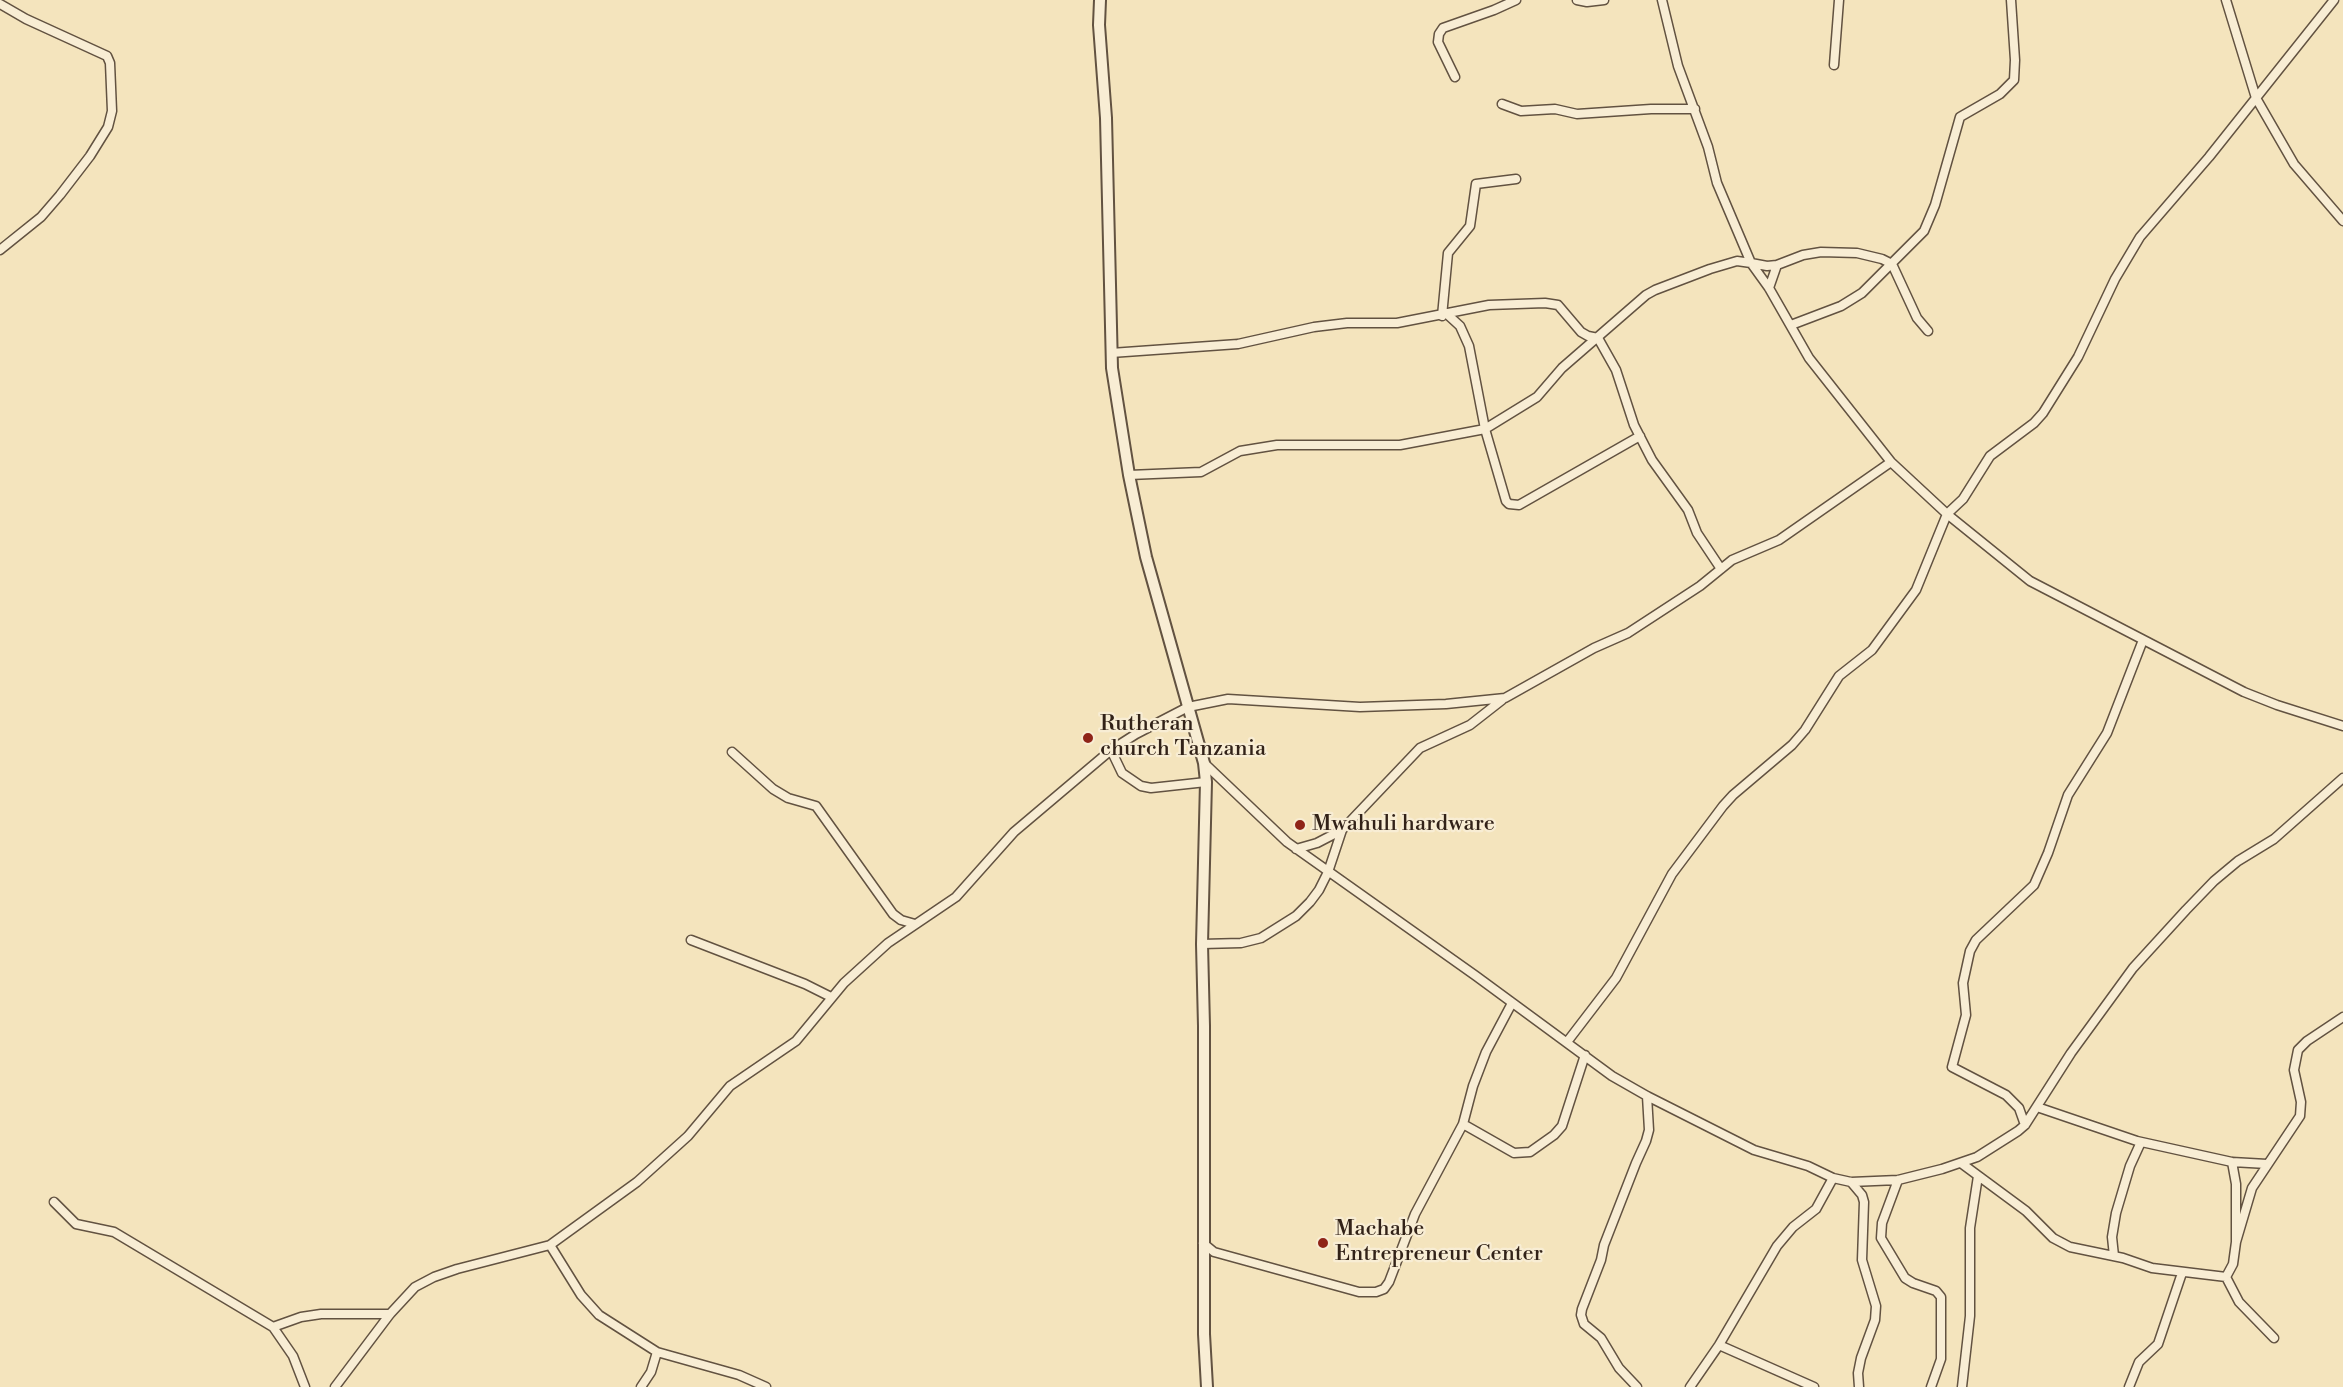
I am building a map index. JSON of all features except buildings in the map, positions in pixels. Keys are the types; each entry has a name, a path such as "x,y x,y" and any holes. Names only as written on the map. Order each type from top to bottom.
{"street":[{"path":"1100,0 1099,25 1106,118 1111,353 1129,475 1146,557 1204,763 1206,782 1202,944 1204,1334 1207,1387"},
{"path":"1455,77 1438,42 1439,34 1448,25 1516,0"},
{"path":"1577,0 1587,2 1604,0"},
{"path":"1662,0 1678,66 1708,147 1722,198 1750,263 1769,288 1815,365 1891,462 1947,514 2030,581 2244,692 2343,726"},
{"path":"1833,65 1839,0"},
{"path":"1791,325 1850,301 1862,293 1924,231 1935,205 1960,117 2000,94 2014,80 2011,0"},
{"path":"2226,0 2256,98 2294,164 2343,221"},
{"path":"1567,1042 1616,978 1672,874 1723,806 1800,736 1839,676 1872,650 1916,590 1947,514 1963,499 1990,456 2034,423 2043,413 2078,357 2115,279 2140,237 2334,0"},
{"path":"0,4 26,19 107,56 110,63 112,111 108,128 60,195 41,217 0,250"},
{"path":"1502,104 1521,111 1555,109 1577,114 1651,109 1695,110"},
{"path":"1445,315 1448,253 1470,226 1476,184 1516,179"},
{"path":"1129,475 1200,472 1240,451 1277,445 1400,445 1485,429 1537,397 1562,369 1639,300 1655,290 1737,261 1767,266 1821,252 1865,254 1892,264 1917,318 1928,331"},
{"path":"1769,288 1777,265"},
{"path":"1111,353 1160,348 1203,348 1238,344 1314,327 1347,323 1397,323 1489,305 1553,303 1563,309 1581,332 1598,338 1616,370 1630,416 1652,459 1688,510 1697,533 1721,568"},
{"path":"1445,315 1460,326 1469,346 1485,429 1506,501 1514,505 1570,477 1640,436"},
{"path":"1296,849 1317,843 1342,830 1420,747 1470,725 1505,698 1594,648 1628,633 1700,586 1732,560 1779,540 1891,462"},
{"path":"2025,1125 2019,1108 2006,1095 1952,1066 1966,1015 1963,983 1970,951 1976,940 2034,885 2048,854 2068,795 2107,733 2143,640"},
{"path":"335,1387 390,1314 415,1287 434,1276 550,1245 662,1161 688,1136 730,1086 796,1041 844,983 888,943 966,889 1014,832 1111,750 1136,734 1188,707 1228,699 1360,707 1446,704 1505,698"},
{"path":"1111,750 1122,773 1141,786 1151,788 1206,782"},
{"path":"732,752 773,789 788,798 816,806 893,914 901,920 915,924"},
{"path":"1204,763 1245,804 1296,849 1612,1076 1754,1150 1808,1166 1833,1178 1851,1182 1898,1180 1961,1163 1994,1148 2025,1125 2071,1053 2133,968 2186,910 2214,881 2238,861 2274,839 2343,778"},
{"path":"1202,944 1241,943 1270,934 1296,916 1310,902 1328,872 1342,830"},
{"path":"691,940 805,984 831,997"},
{"path":"1203,1243 1214,1252 1348,1289 1370,1293 1380,1292 1389,1282 1415,1214 1462,1124 1486,1052 1512,1002"},
{"path":"2226,1277 2233,1264 2248,1195 2296,1123 2302,1110 2294,1070 2298,1050 2307,1041 2343,1017"},
{"path":"1462,1124 1514,1153 1530,1152 1554,1135 1562,1125 1585,1055"},
{"path":"1637,1387 1619,1368 1600,1338 1584,1324 1581,1309 1635,1163 1647,1141 1649,1130 1647,1096"},
{"path":"2037,1107 2141,1142 2232,1162 2267,1164"},
{"path":"2114,1256 2112,1237 2116,1213 2130,1166 2141,1142"},
{"path":"2232,1162 2236,1184 2236,1242"},
{"path":"1961,1163 2026,1211 2060,1243 2082,1252 2114,1256 2152,1268 2226,1277"},
{"path":"1962,1387 1971,1316 1970,1228 1978,1176"},
{"path":"1690,1387 1719,1345 1781,1240 1816,1209 1833,1178"},
{"path":"1898,1180 1882,1222 1881,1238 1905,1278 1936,1291 1941,1297 1941,1359 1931,1387"},
{"path":"1851,1182 1862,1195 1864,1202 1863,1260 1876,1306 1875,1320 1861,1358 1858,1373 1859,1387"},
{"path":"54,1202 76,1224 114,1232 273,1327 293,1356 305,1387"},
{"path":"550,1245 590,1308 657,1352 739,1375 766,1387"},
{"path":"2129,1387 2139,1362 2158,1344 2182,1273"},
{"path":"2226,1277 2239,1302 2274,1338"},
{"path":"273,1327 302,1317 321,1314 390,1314"},
{"path":"1719,1345 1814,1387"},
{"path":"641,1387 651,1372 657,1352"}],"place":[{"name":"Rutheran church Tanzania","path":"1088,738"},
{"name":"Mwahuli hardware","path":"1300,825"},
{"name":"Machabe Entrepreneur Center","path":"1323,1243"}]}
